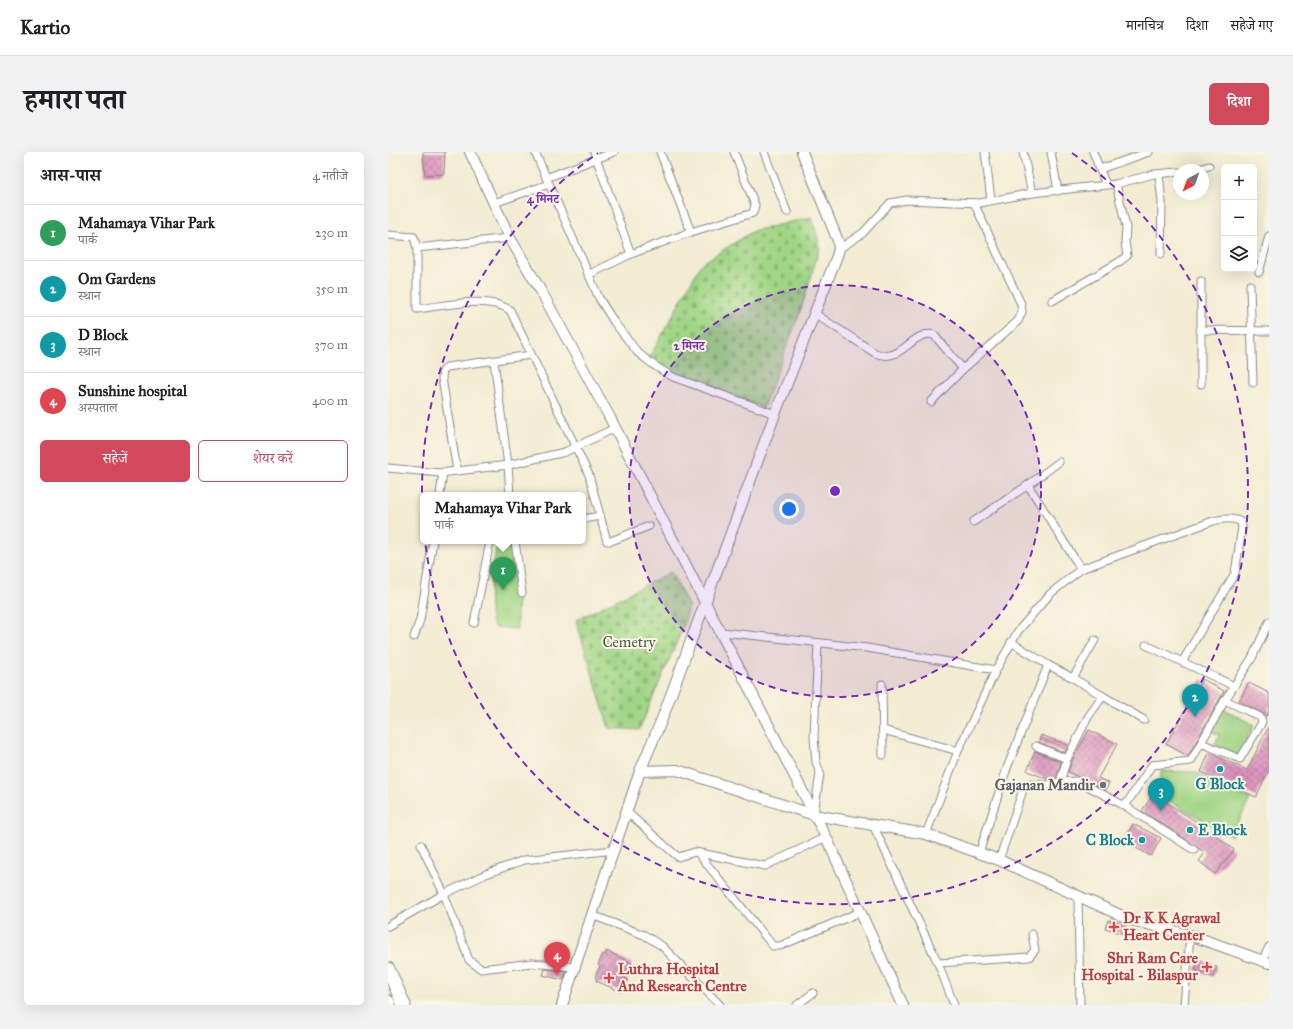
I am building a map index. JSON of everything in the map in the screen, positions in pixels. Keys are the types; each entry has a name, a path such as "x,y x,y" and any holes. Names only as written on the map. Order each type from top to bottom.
{"highway":[{"path":"388,969 404,1005"}],"street":[{"path":"470,152 510,238 542,293 615,428 722,632 826,837 903,1005"},
{"path":"535,152 599,298 614,322 638,353 646,360 673,377 775,414"},
{"path":"494,203 548,181 596,156 614,152"},
{"path":"660,152 691,232"},
{"path":"588,275 631,254 691,232 750,214 755,210 755,205 734,152"},
{"path":"764,152 787,212"},
{"path":"562,1005 640,771 662,719 775,414 839,249 838,242 802,152"},
{"path":"984,152 991,200"},
{"path":"1023,152 1032,193"},
{"path":"1051,152 1058,191"},
{"path":"1094,152 1106,185"},
{"path":"1100,169 1149,152"},
{"path":"596,156 631,254"},
{"path":"839,249 863,233 893,202 907,200 974,203 1032,193 1116,184 1158,174 1173,173"},
{"path":"1158,174 1162,202 1161,254"},
{"path":"1052,301 1120,262 1127,256 1124,242 1126,227 1116,184"},
{"path":"931,402 963,369 1018,321 1022,308 974,203"},
{"path":"388,235 414,237 417,248 417,309 488,302 502,305 510,310 589,475 606,539 610,542 649,526"},
{"path":"1259,272 1269,236"},
{"path":"417,248 510,238"},
{"path":"1201,280 1201,384"},
{"path":"1250,285 1250,330 1253,383"},
{"path":"814,313 875,353 885,356 890,356 901,350 925,334 934,335 963,369"},
{"path":"1200,330 1269,331"},
{"path":"457,471 442,378 443,371 447,367 531,355"},
{"path":"494,361 508,466 510,492"},
{"path":"388,468 443,472 508,466 576,448 615,428"},
{"path":"973,522 1028,485 1058,462"},
{"path":"440,492 443,472"},
{"path":"1028,485 1081,569"},
{"path":"586,518 600,516"},
{"path":"926,834 958,751 996,670 1018,631 1050,594 1081,569 1213,521 1223,519 1237,520 1241,522 1242,527 1235,573 1182,662"},
{"path":"414,637 420,620 433,544"},
{"path":"474,623 489,544"},
{"path":"515,544 522,593"},
{"path":"1125,806 1152,765 1191,761 1225,700 1252,658 1269,623"},
{"path":"722,632 818,644 867,648 996,670"},
{"path":"1073,678 1095,640"},
{"path":"1012,642 1048,665 1144,720"},
{"path":"814,815 820,773 816,762 814,737 818,644"},
{"path":"1146,645 1234,686"},
{"path":"979,853 1007,768 1048,665"},
{"path":"882,684 884,755"},
{"path":"1060,782 1067,759 1088,717 1103,696"},
{"path":"1201,743 1240,759 1261,724 1262,721 1260,717 1225,700"},
{"path":"883,730 958,751"},
{"path":"1036,746 1067,759"},
{"path":"640,771 677,770 814,815 926,834 999,860 1131,920 1190,935 1266,961 1269,947"},
{"path":"999,860 1025,784 1049,785 1060,782 1078,781 1125,806 1194,850"},
{"path":"627,812 676,857 691,852 765,866 826,837"},
{"path":"873,825 938,963 954,1005"},
{"path":"421,845 444,894 469,960 481,969 532,963 574,967"},
{"path":"388,926 444,894 486,874 531,858 614,850"},
{"path":"698,853 773,946 780,946 860,912"},
{"path":"1078,896 1080,1005"},
{"path":"592,915 644,935 662,946 720,1005"},
{"path":"938,963 1029,957 1035,950 1032,934"},
{"path":"1184,1005 1190,935"},
{"path":"797,1005 813,994"}],"green space":[{"path":"812,217 820,247 800,312 763,408 647,362 701,264 753,231"},
{"path":"497,544 510,544 517,599 517,629 494,627 490,608 490,585"},
{"name":"Cemetry","path":"671,572 689,607 682,630 639,730 609,728 576,620"},
{"path":"1222,708 1254,725 1238,756 1215,744 1219,735 1211,731"},
{"path":"1161,771 1194,772 1250,799 1231,836 1159,795"}],"building":[{"path":"423,152 445,152 444,174 425,175"},
{"path":"1202,679 1224,691 1188,756 1166,744"},
{"path":"1249,683 1269,693 1269,711 1267,716 1239,701"},
{"path":"1269,726 1269,770 1256,797 1201,772 1209,753 1247,770"},
{"path":"1089,730 1117,744 1098,778 1109,783 1106,790 1068,772 1072,761"},
{"path":"1041,735 1068,745 1065,753 1039,742"},
{"path":"1035,751 1061,762 1056,778 1050,780 1027,771"},
{"path":"1153,794 1208,829 1234,850 1215,874 1199,861 1205,853 1203,851 1142,811"},
{"name":"C Block","path":"1133,824 1161,838 1151,856 1123,841"},
{"path":"1108,920 1126,926 1123,934 1105,928"},
{"path":"607,951 632,963 625,979 628,980 622,992 596,981 597,978 595,977 600,966 598,965 603,954 605,955"},
{"path":"1199,960 1217,967 1213,977 1195,970"},
{"path":"545,969 566,971 563,980 543,975"}],"place":[{"name":"Mahamaya Vihar Park","path":"503,590"},
{"name":"Om Gardens","path":"1195,717"},
{"name":"G Block","path":"1220,769"},
{"name":"Gajanan Mandir","path":"1103,785"},
{"name":"D Block","path":"1161,811"},
{"name":"E Block","path":"1190,830"},
{"name":"C Block","path":"1142,840"},
{"name":"Dr K K Agrawal Heart Center","path":"1114,927"},
{"name":"Shri Ram Care Hospital - Bilaspur","path":"1207,967"},
{"name":"Sunshine hospital","path":"557,975"},
{"name":"Luthra Hospital And Research Centre","path":"609,978"}]}
